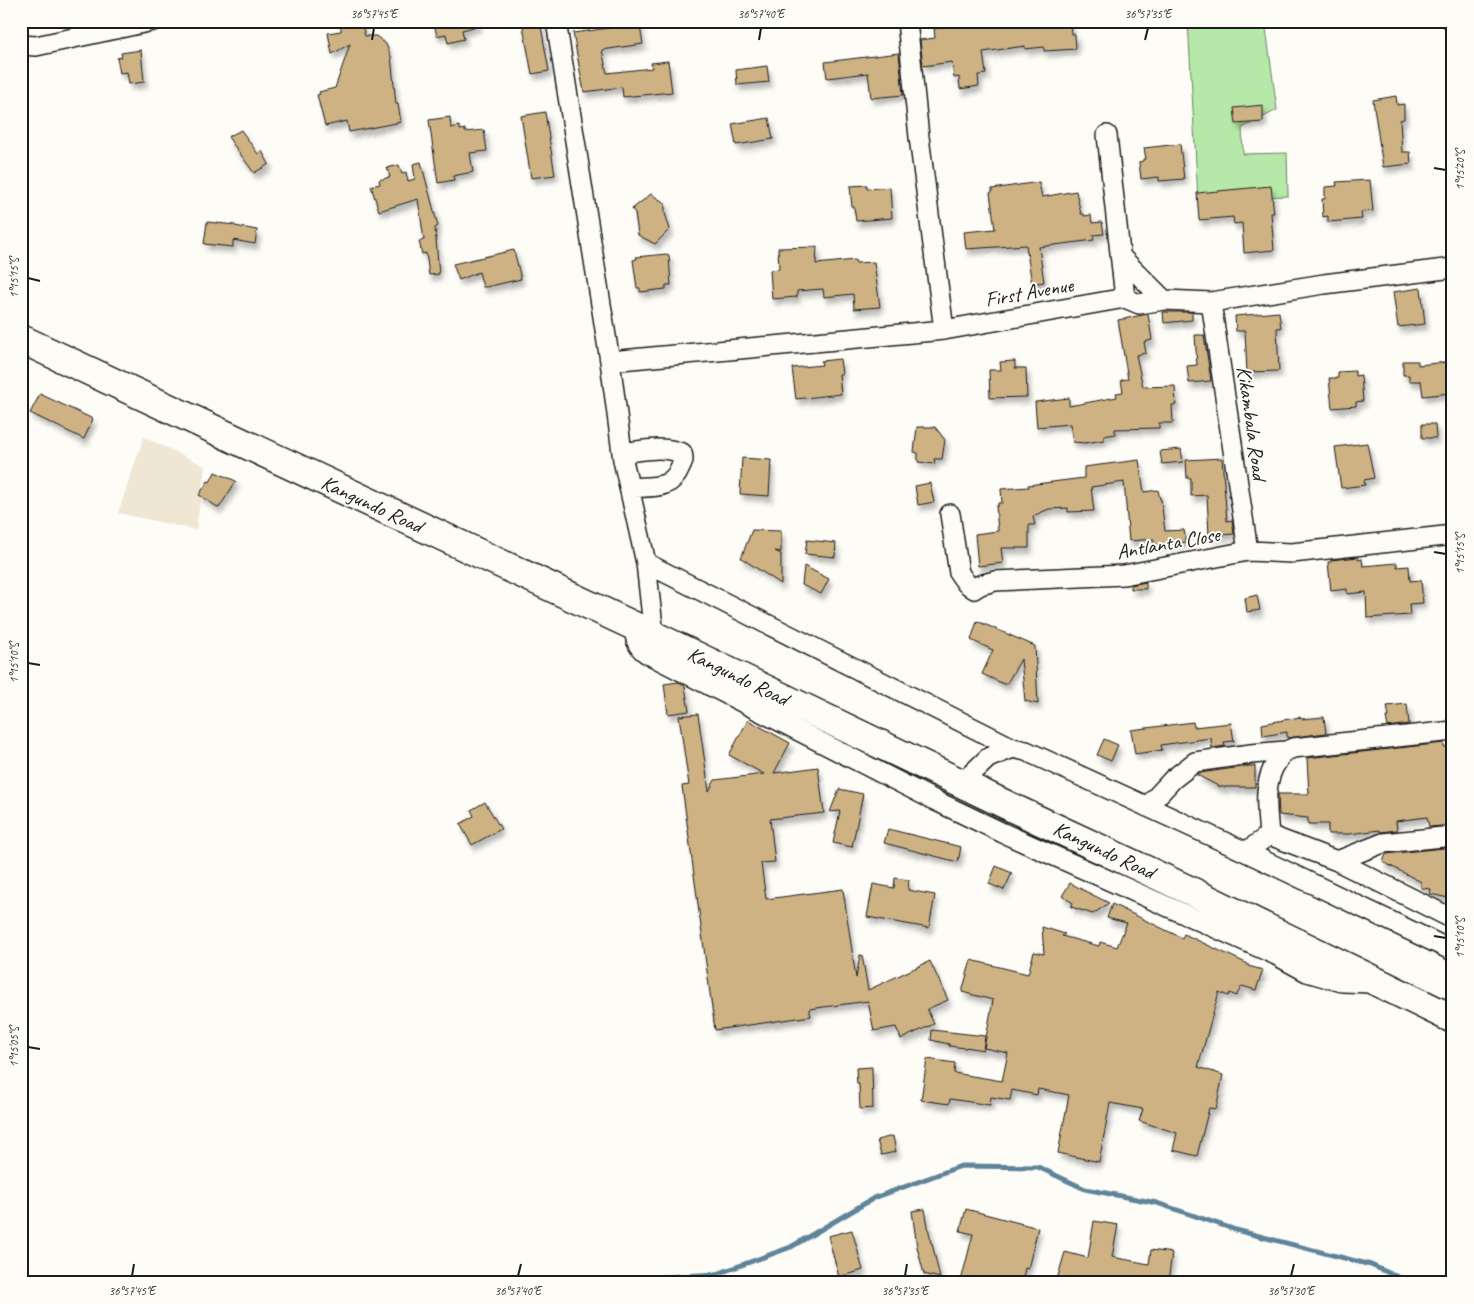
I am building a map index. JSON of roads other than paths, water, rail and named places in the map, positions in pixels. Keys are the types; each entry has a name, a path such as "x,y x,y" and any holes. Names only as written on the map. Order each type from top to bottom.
{"highway":[{"name":"Kangundo Road","path":"21,339 644,631 1194,892 1453,1018"}],"street":[{"path":"21,45 36,46 154,21"},
{"path":"556,21 610,361 622,453 646,563 644,631 636,641 640,648 646,653 843,754 960,812 1276,955 1307,972 1342,982 1380,983"},
{"path":"907,21 944,330"},
{"path":"1107,135 1125,298"},
{"path":"1120,256 1164,300"},
{"name":"First Avenue","path":"610,361 944,330 1125,298 1139,304 1164,300 1211,302 1324,284 1453,268"},
{"name":"Kikambala Road","path":"1211,302 1248,551"},
{"path":"622,453 650,448 670,449 682,453 684,459 675,478 669,483 654,487 629,488"},
{"name":"Antlanta Close","path":"950,514 959,573 966,583 974,589 980,585 995,581 1124,575 1248,551 1292,553 1453,535"},
{"path":"646,563 1013,748 1026,751 1246,852 1453,951"},
{"path":"1147,807 1173,778 1195,762 1285,751 1293,748 1453,731"},
{"path":"962,783 988,758 1013,748"},
{"path":"1270,835 1266,796 1268,779 1274,765 1285,751"},
{"path":"1246,852 1270,835"},
{"path":"1270,835 1338,861 1453,919"},
{"path":"1338,861 1383,843 1453,836"}],"waterway":[{"path":"646,1283 647,1278 717,1274 791,1247 874,1198 961,1166 1038,1167 1085,1189 1157,1203 1236,1230 1371,1265 1411,1283"},
{"path":"717,1274 718,1283"}]}
